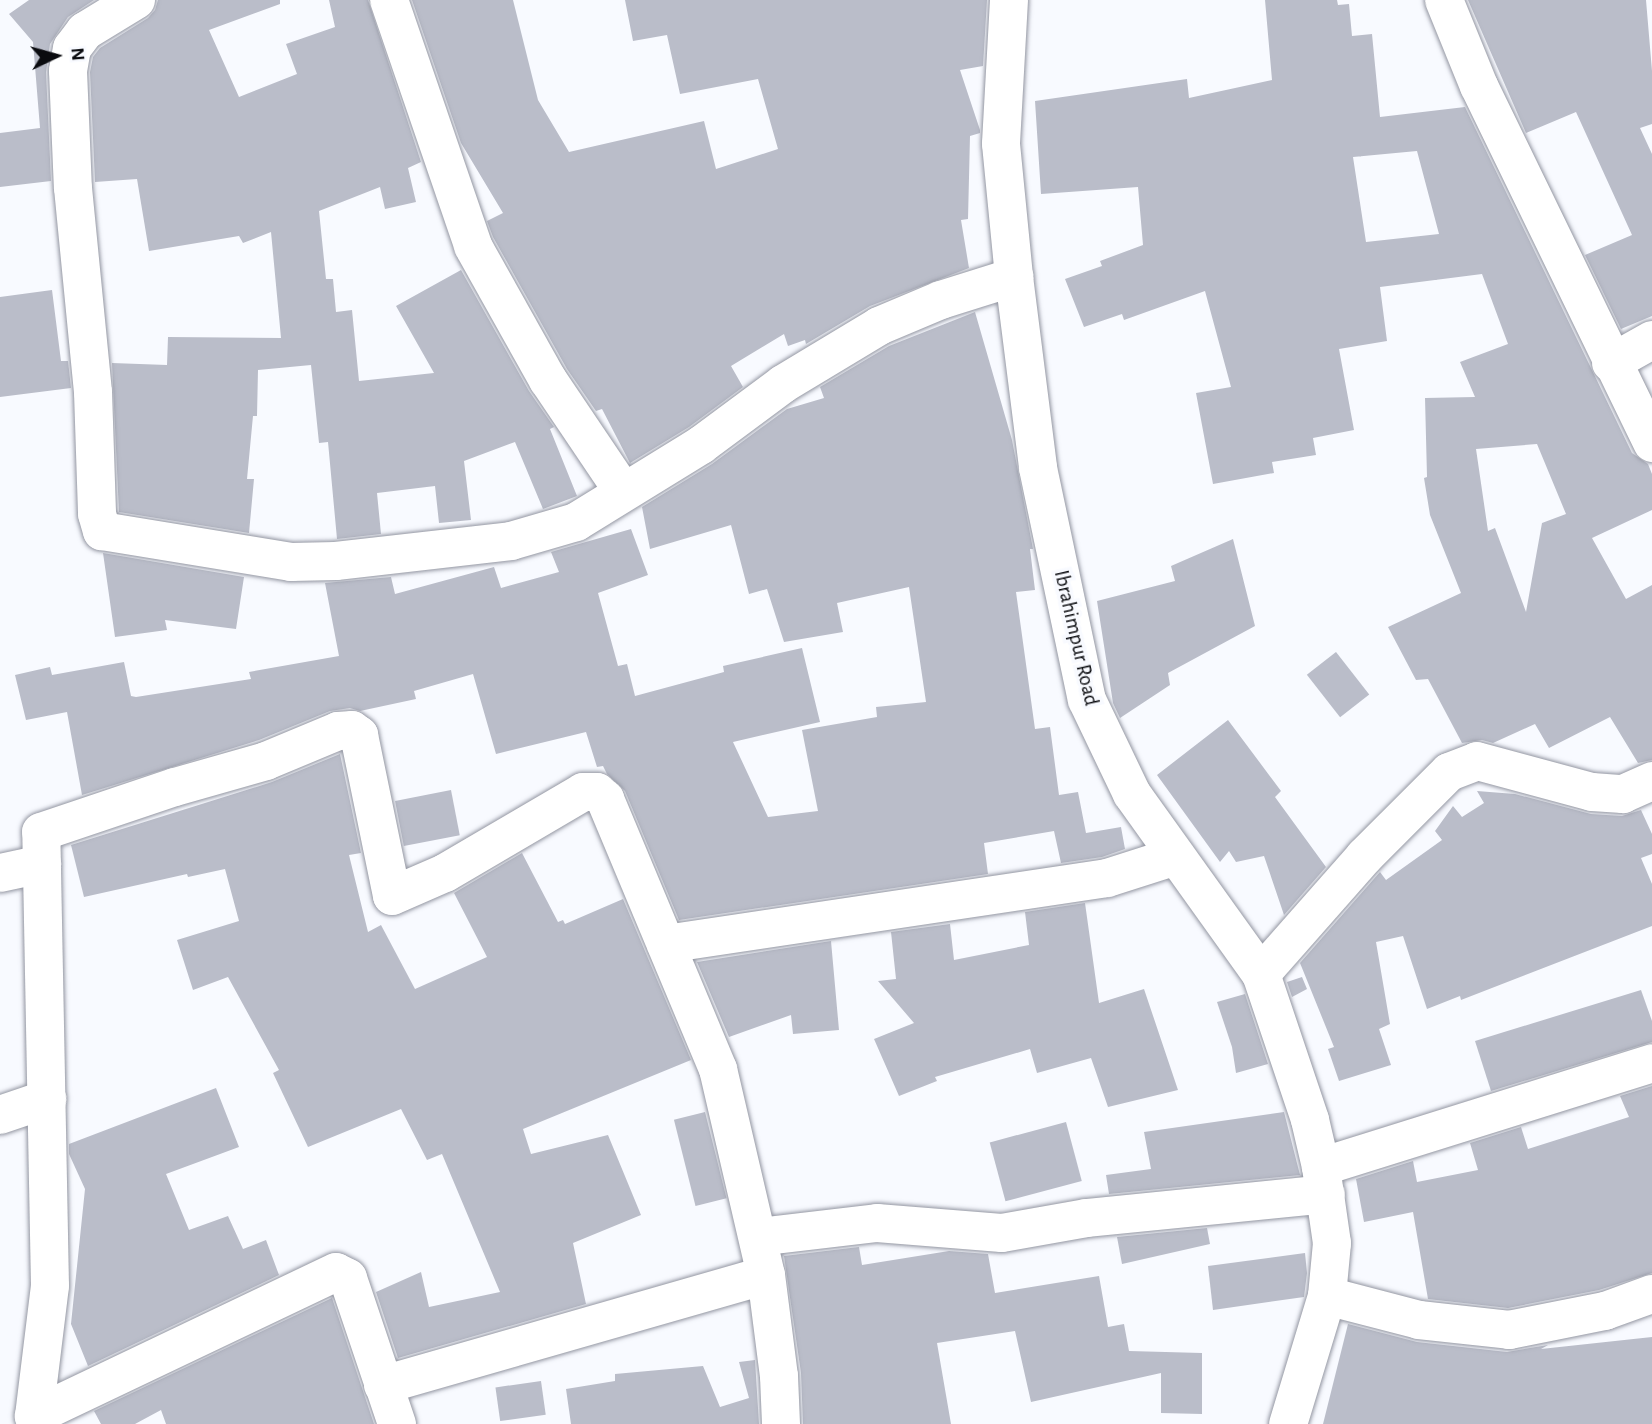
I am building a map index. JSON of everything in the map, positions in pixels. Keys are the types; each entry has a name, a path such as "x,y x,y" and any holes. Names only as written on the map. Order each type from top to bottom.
{"street":[{"path":"136,0 85,31 72,48 68,71 74,188 93,392 97,514 102,531 291,562 335,561 511,541 576,522 701,445 783,383 879,326 1014,276"},
{"path":"389,0 472,246 548,380 623,491"},
{"name":"Ibrahimpur Road","path":"1009,0 1001,144 1014,276 1038,468 1087,700 1132,794 1261,974 1310,1120 1323,1180 1332,1243 1327,1296 1288,1424"},
{"path":"1444,0 1479,86 1652,443"},
{"path":"1611,363 1652,340"},
{"path":"34,1420 50,1286 41,832 176,787 266,761 338,732 352,730 359,735 392,896 446,873 583,792 597,792 605,799 718,1069 766,1275 779,1376 781,1424"},
{"path":"1261,974 1364,857 1449,772 1477,761 1592,792 1623,794 1652,781"},
{"path":"666,944 1107,878 1176,856"},
{"path":"0,873 41,864"},
{"path":"758,1237 877,1223 1002,1233 1323,1180 1652,1063"},
{"path":"0,1115 47,1099"},
{"path":"34,1420 336,1272 348,1278 397,1424"},
{"path":"383,1385 766,1275"},
{"path":"1327,1296 1419,1320 1509,1330 1605,1311 1652,1294"}],"building":[{"path":"29,0 94,0 68,17 50,44 46,72 51,181 0,187 0,133 40,128 33,42 9,14"},
{"path":"158,0 280,0 280,4 209,30 239,97 297,74 286,44 335,27 329,0 368,0 421,162 408,168 416,202 385,209 380,187 319,211 326,279 333,279 336,312 352,310 359,381 434,373 396,306 461,270 529,391 554,427 550,429 577,496 543,509 515,442 464,461 471,520 439,523 435,486 377,493 381,534 337,539 328,442 319,443 311,365 258,370 257,416 253,416 247,479 254,479 249,533 119,512 112,363 167,365 168,337 281,338 271,232 243,243 239,236 149,251 137,179 95,182 90,72 93,57 100,48 148,18 155,10"},
{"path":"412,0 513,0 538,100 569,152 704,121 716,169 778,149 758,79 680,94 667,35 633,41 625,0 987,0 983,66 960,70 980,130 980,133 970,136 968,219 961,220 969,268 870,306 806,344 805,340 788,346 784,334 731,366 743,387 689,427 630,463 602,409 596,411 567,369 493,237 487,221 503,213 461,143"},
{"path":"1265,0 1337,0 1338,5 1349,4 1352,36 1372,34 1380,117 1465,107 1632,453 1648,464 1652,474 1652,510 1592,538 1626,599 1652,585 1652,760 1638,763 1610,717 1549,748 1535,724 1493,743 1482,740 1462,743 1428,679 1416,680 1388,627 1461,593 1430,515 1424,478 1427,477 1425,398 1475,397 1460,362 1508,344 1482,274 1380,287 1387,341 1339,349 1354,430 1313,438 1316,455 1272,462 1274,473 1213,484 1196,393 1231,387 1205,291 1124,320 1122,314 1084,327 1065,279 1102,266 1100,261 1143,245 1138,187 1041,194 1035,101 1187,79 1189,98 1272,80","holes":["1417,151 1439,234 1366,242 1353,157","1537,444 1566,514 1542,523 1526,612 1495,528 1488,531 1476,449"]},
{"path":"1468,0 1646,0 1652,71 1652,124 1640,128 1652,154 1652,316 1621,329 1585,255 1632,235 1576,112 1526,133"},
{"path":"52,290 61,361 68,361 71,388 0,397 0,297"},
{"path":"975,312 1012,440 1033,549 1030,549 1035,590 1016,592 1035,729 1050,727 1059,795 1078,792 1086,833 1121,827 1125,849 1102,857 1061,863 1054,831 984,843 988,874 679,920 625,791 607,774 603,766 597,767 586,732 496,754 473,674 414,691 416,699 360,711 350,708 330,711 259,740 82,795 67,712 26,720 15,675 50,667 52,675 124,662 131,696 136,697 251,679 249,672 339,656 325,583 391,577 395,594 494,567 501,588 559,572 551,552 631,529 648,575 598,593 618,666 627,664 635,696 724,672 723,666 802,648 820,722 733,742 768,817 818,811 802,730 877,717 876,707 926,702 909,587 837,603 843,632 784,642 767,589 749,594 731,525 650,549 642,507 712,464 787,409 824,398 820,387 889,346"},
{"path":"1233,539 1255,626 1168,673 1170,685 1120,718 1113,703 1097,601 1175,581 1171,566"},
{"path":"103,553 244,577 236,629 165,620 167,630 115,637"},
{"path":"1336,652 1369,695 1340,717 1307,675"},
{"path":"1228,720 1281,791 1275,797 1326,867 1284,915 1264,856 1236,862 1229,851 1220,862 1157,775"},
{"path":"340,754 361,853 349,855 368,932 381,925 415,989 487,957 454,893 522,853 558,922 563,920 565,924 623,899 691,1060 523,1129 531,1154 608,1135 641,1215 573,1243 586,1304 398,1358 376,1292 421,1272 429,1307 500,1292 442,1154 427,1160 401,1109 308,1147 273,1073 279,1070 228,977 193,990 177,940 239,921 225,869 188,877 187,874 84,897 71,845 272,782"},
{"path":"451,790 460,835 404,846 395,801"},
{"path":"1477,791 1515,794 1591,814 1622,816 1641,810 1652,834 1652,854 1641,858 1652,884 1652,926 1461,1000 1460,996 1427,1009 1403,936 1376,942 1390,1024 1379,1029 1391,1065 1339,1081 1328,1049 1334,1047 1300,963 1380,872 1386,880 1442,840 1435,831 1453,806 1462,817 1484,803"},
{"path":"1085,903 1099,1003 1144,989 1178,1090 1108,1107 1091,1058 1037,1073 1030,1049 935,1077 937,1081 899,1096 874,1039 914,1023 878,981 896,979 891,932 950,924 954,960 1029,945 1025,912"},
{"path":"831,941 839,1030 793,1034 791,1015 729,1037 697,962"},
{"path":"1302,977 1307,989 1292,997 1287,982"},
{"path":"1641,990 1652,1021 1652,1042 1491,1091 1475,1041"},
{"path":"1245,994 1268,1064 1236,1073 1232,1047 1217,1002"},
{"path":"1652,1086 1652,1273 1599,1290 1508,1308 1428,1299 1413,1212 1364,1222 1356,1179 1413,1161 1417,1182 1478,1170 1470,1143 1521,1127 1528,1149 1629,1117 1620,1096"},
{"path":"216,1088 239,1147 166,1174 189,1230 228,1216 243,1249 266,1240 279,1275 88,1366 71,1324 85,1189 69,1154 69,1144"},
{"path":"705,1112 727,1198 695,1206 674,1120"},
{"path":"1284,1112 1300,1175 1109,1194 1106,1175 1151,1169 1144,1132"},
{"path":"1066,1122 1082,1181 1005,1201 990,1142"},
{"path":"1207,1228 1210,1244 1122,1264 1117,1237"},
{"path":"859,1247 862,1265 949,1251 988,1254 995,1293 1099,1276 1108,1327 1124,1324 1129,1351 1202,1353 1202,1414 1161,1413 1161,1373 1031,1402 1015,1331 937,1343 951,1424 803,1424 801,1373 784,1256"},
{"path":"1305,1253 1307,1273 1304,1297 1213,1310 1208,1266"},
{"path":"332,1298 374,1424 166,1424 161,1410 135,1424 101,1424 94,1411"},
{"path":"1348,1324 1417,1342 1507,1352 1548,1345 1541,1349 1652,1337 1652,1424 1323,1424"},
{"path":"755,1360 759,1424 571,1424 566,1389 615,1381 615,1374 703,1366 720,1407 749,1398 739,1362"},
{"path":"541,1381 546,1415 500,1421 495,1387"}]}
